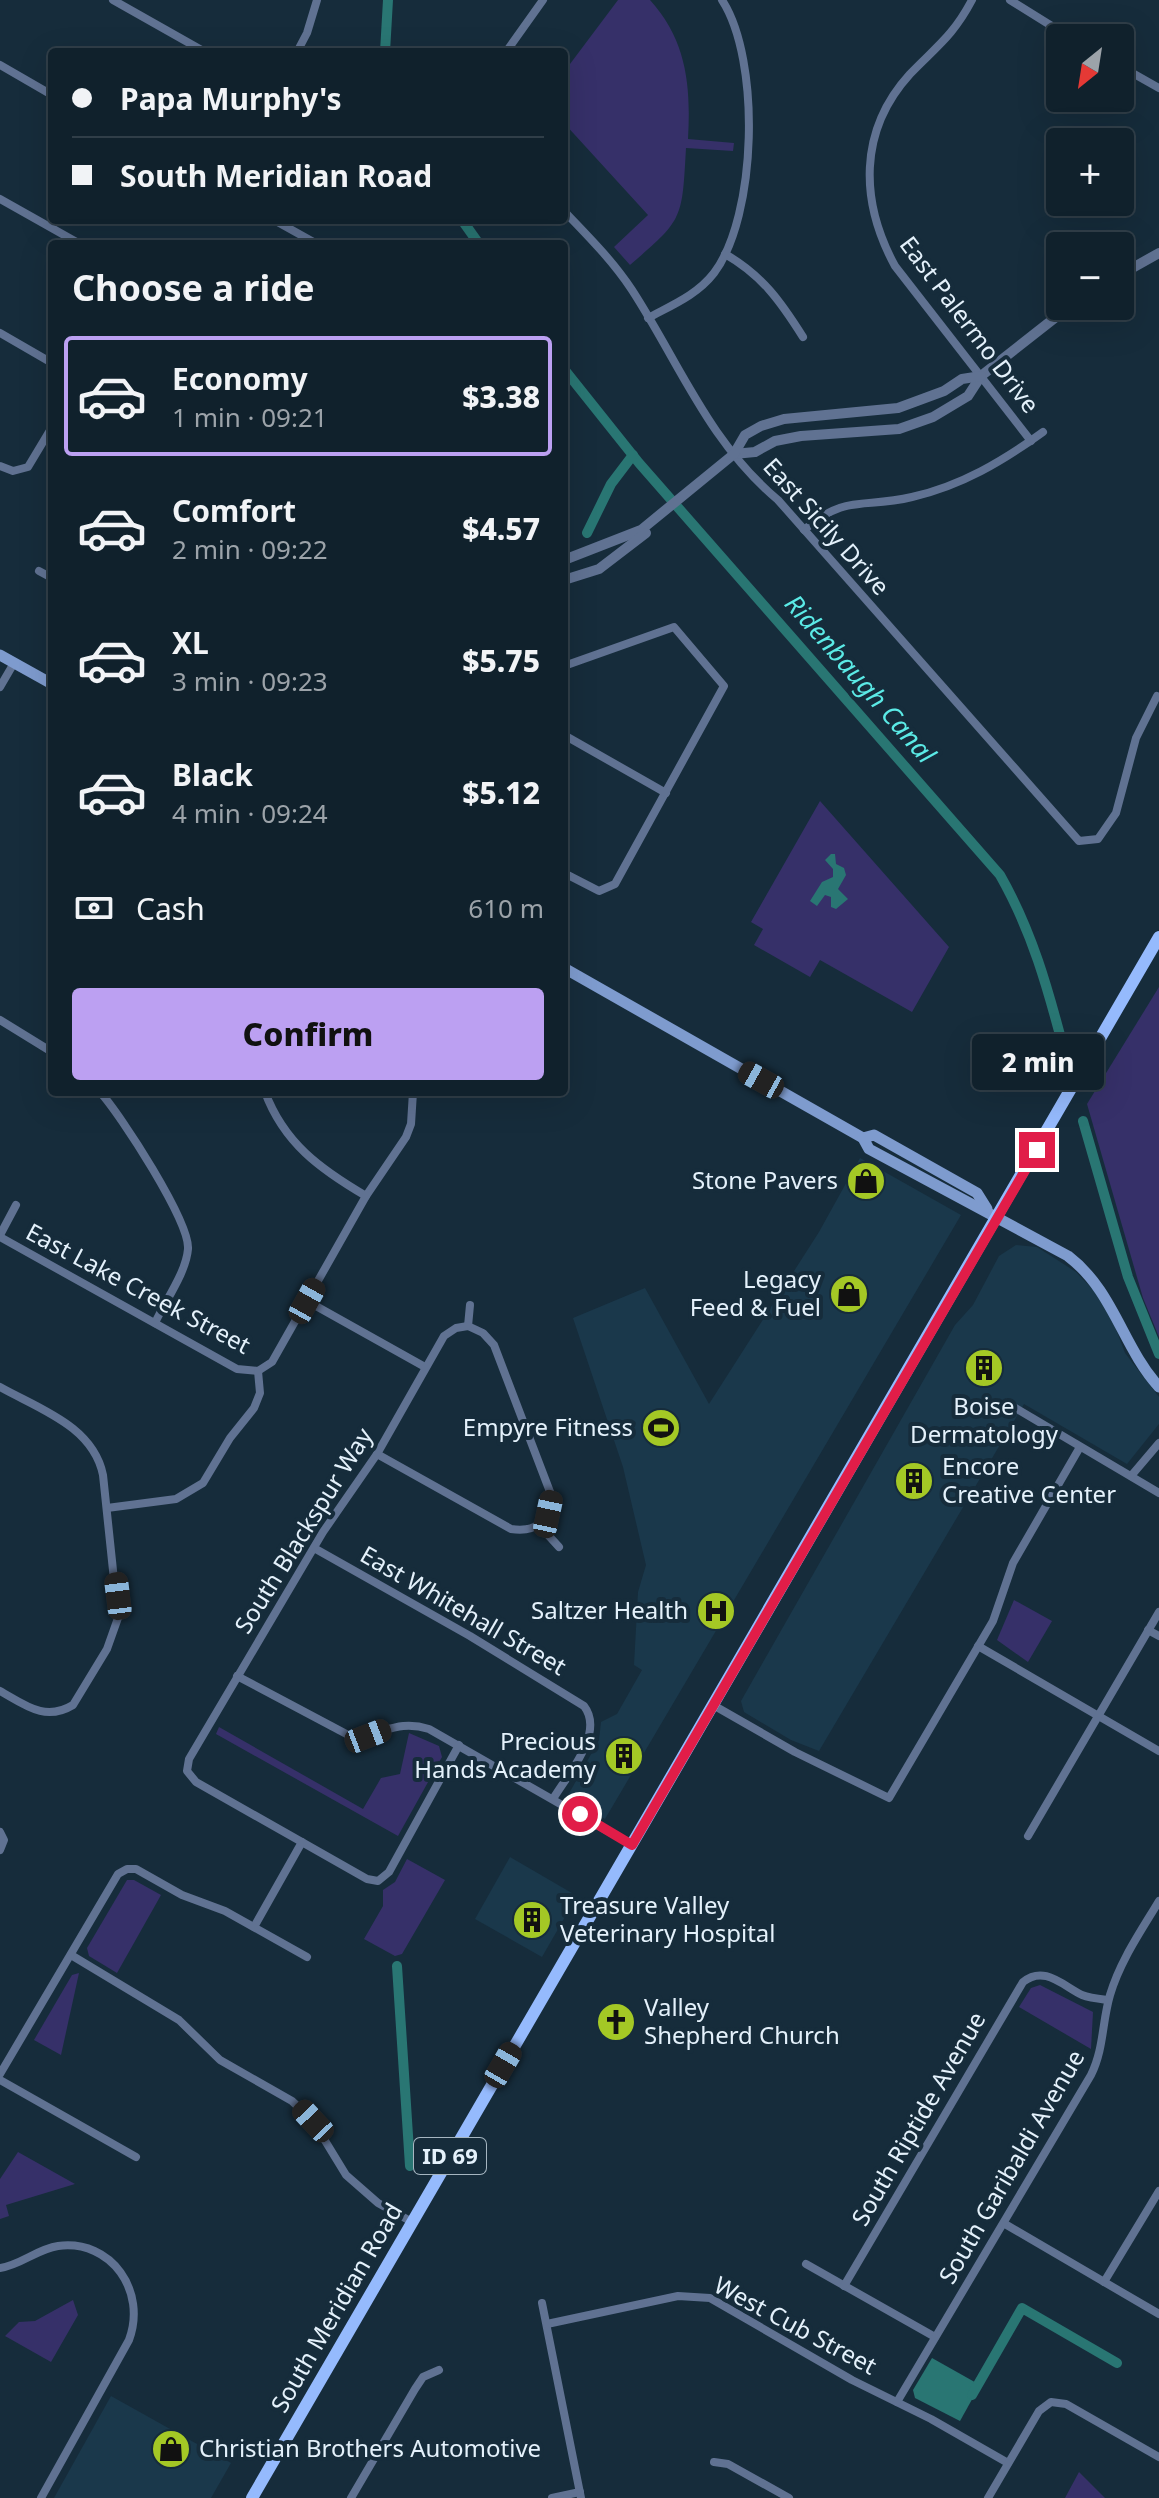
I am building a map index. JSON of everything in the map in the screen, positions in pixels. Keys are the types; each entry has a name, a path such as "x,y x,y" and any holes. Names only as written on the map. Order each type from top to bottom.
{"main road":[{"path":"0,655 48,682"},
{"name":"South Meridian Road","path":"252,2498 1159,937"},
{"path":"568,970 863,1138 874,1135 977,1193 987,1209 1068,1256 1096,1281 1109,1299 1141,1366 1159,1387"}],"street":[{"path":"113,0 190,48"},
{"path":"299,48 317,0"},
{"path":"509,48 543,0"},
{"path":"648,318 698,290 725,254 740,212 748,109 741,40 722,0"},
{"name":"East Palermo Drive","path":"972,0 946,42 893,95 875,133 867,184 880,239 895,266 1031,441"},
{"path":"1010,0 1049,24"},
{"path":"0,65 48,93"},
{"path":"1134,74 1159,88"},
{"path":"0,199 73,240"},
{"name":"East Sicily Drive","path":"568,215 615,267 648,318 697,406 754,480 804,530 1071,836 1089,842 1104,833 1116,813 1131,753 1157,696"},
{"path":"281,224 309,240"},
{"path":"292,240 296,233"},
{"path":"1134,267 1159,253"},
{"path":"725,254 756,273 779,298 803,337"},
{"path":"734,454 755,452 775,441 801,436 899,429 933,417 968,396 981,376 1052,320"},
{"path":"0,333 48,361"},
{"path":"568,579 599,569 645,533 685,494 734,454 745,435 773,422 898,408 944,391 962,379 981,376"},
{"path":"804,530 834,507 916,496 971,477 1043,432"},
{"path":"0,466 21,470 33,461 48,434"},
{"path":"568,558 641,530 666,511"},
{"path":"39,571 48,576"},
{"path":"568,665 674,627 724,686 615,884 606,891 592,889 568,875"},
{"path":"0,687 14,663"},
{"path":"568,737 666,793"},
{"path":"0,1020 48,1050"},
{"path":"103,1096 125,1124 184,1226 189,1245 183,1266 155,1323"},
{"path":"267,1096 278,1121 302,1152 330,1175 366,1196"},
{"path":"107,1508 176,1499 203,1483 230,1438 254,1408 260,1393 258,1371 272,1362 366,1196 406,1137 414,1107 413,1096"},
{"name":"East Lake Creek Street","path":"16,1205 0,1236 237,1369 258,1371"},
{"path":"307,1301 425,1367"},
{"path":"377,1454 511,1529 527,1531 539,1525 548,1514 552,1497 494,1345 483,1333 468,1326 470,1305"},
{"name":"South Blackspur Way","path":"302,1842 196,1782 187,1771 189,1759 314,1548 377,1454 444,1336 456,1328 468,1326"},
{"path":"0,1387 86,1439 101,1464 118,1618 112,1640 80,1697 63,1711 42,1713 0,1691"},
{"path":"1007,1403 1159,1493"},
{"path":"1131,1476 1159,1443"},
{"path":"713,1705 795,1752 889,1798 993,1621 1013,1563 1080,1447"},
{"path":"539,1525 559,1547"},
{"name":"East Whitehall Street","path":"314,1548 470,1636 576,1700 588,1712 592,1732 553,1799"},
{"path":"1028,1836 1159,1612"},
{"path":"1148,1630 1159,1636"},
{"path":"978,1646 1159,1751"},
{"path":"237,1676 352,1737 368,1736 402,1723 429,1729 632,1845"},
{"path":"254,1927 302,1842 367,1879 378,1881 389,1872 459,1745"},
{"path":"0,1832 4,1840 0,1850"},
{"path":"136,2157 0,2077 118,1874 127,1869 136,1869 182,1895 254,1927 307,1957"},
{"name":"South Garibaldi Avenue","path":"897,2402 1005,2224 1097,2062 1108,2000 1117,1973 1159,1901"},
{"path":"71,1955 179,2020 220,2060 292,2101 313,2121 346,2175 378,2203 412,2222"},
{"name":"South Riptide Avenue","path":"844,2286 1023,1982 1032,1975 1045,1974 1085,1996 1108,2000"},
{"path":"1104,2282 1159,2191"},
{"path":"1005,2224 1159,2314"},
{"path":"0,2268 56,2247 88,2248 115,2265 125,2276 135,2301 134,2327 129,2340 41,2498"},
{"path":"806,2264 935,2337"},
{"name":"West Cub Street","path":"547,2324 678,2296 710,2298 1008,2463"},
{"path":"542,2303 581,2495 552,2498"},
{"path":"351,2498 423,2377 439,2370"},
{"path":"988,2498 1039,2411 1051,2402 1066,2404 1159,2457"},
{"path":"714,2462 728,2464 789,2498"}],"shaded area":[{"path":"618,0 650,0 672,32 684,65 689,101 688,139 734,143 733,151 686,148 683,190 677,216 661,237 630,265 614,247 648,215 568,127 568,67"},
{"path":"820,801 949,947 912,1012 820,960 810,977 754,945 763,929 751,922"},
{"path":"835,854 836,864 844,868 846,875 838,889 848,899 836,909 831,907 831,897 825,895 817,906 810,901 822,882 833,877 833,869 825,860"},
{"path":"1159,987 1159,1337 1143,1298 1087,1104"},
{"path":"860,1158 961,1215 605,1819 567,1797 599,1740 601,1722 617,1714 642,1670 634,1665 638,1592 646,1565 623,1467 573,1318 645,1288 709,1404 819,1232"},
{"path":"1016,1245 1037,1247 1076,1272 1100,1297 1125,1353 1159,1397 1159,1424 1127,1464 1024,1404 819,1751 791,1740 744,1712 741,1701 955,1325 973,1305 999,1256"},
{"path":"1014,1600 1052,1621 1028,1662 997,1640"},
{"path":"219,1727 363,1809 381,1778 400,1774 409,1733 439,1746 442,1757 398,1836 216,1734"},
{"path":"510,1857 577,1896 542,1957 475,1919"},
{"path":"407,1859 445,1880 402,1954 395,1956 364,1939 383,1906 383,1890 395,1882"},
{"path":"127,1880 134,1880 161,1895 117,1973 89,1956 87,1948"},
{"path":"79,1973 61,2055 34,2040 72,1975"},
{"path":"1040,1985 1093,2012 1091,2049 1019,2007 1031,1988"},
{"path":"18,2152 75,2184 6,2205 9,2216 0,2219 0,2179"},
{"path":"73,2300 78,2315 51,2362 5,2336 19,2322 35,2321"},
{"path":"932,2358 980,2385 960,2421 915,2398 913,2390"},
{"path":"111,2396 231,2463 211,2498 54,2498"},
{"path":"1079,2472 1105,2498 1065,2498"}],"waterway":[{"name":"Ridenbaugh Canal","path":"385,48 388,0"},
{"name":"Ridenbaugh Canal","path":"465,224 476,240"},
{"name":"Ridenbaugh Canal","path":"568,374 639,463 1000,875 1030,939 1064,1050"},
{"path":"587,533 611,484 633,455"},
{"name":"Ridenbaugh Canal","path":"1083,1121 1128,1277 1159,1354"},
{"path":"397,1966 410,2166"},
{"path":"972,2395 1022,2308 1117,2363"}],"place":[{"name":"Stone Pavers","path":"866,1181"},
{"name":"Legacy Feed & Fuel","path":"849,1294"},
{"name":"Boise Dermatology","path":"984,1368"},
{"name":"Empyre Fitness","path":"661,1428"},
{"name":"Encore Creative Center","path":"914,1481"},
{"name":"Saltzer Health","path":"716,1611"},
{"name":"Precious Hands Academy","path":"624,1756"},
{"name":"Treasure Valley Veterinary Hospital","path":"532,1920"},
{"name":"Valley Shepherd Church","path":"616,2022"},
{"name":"Christian Brothers Automotive","path":"171,2449"}],"route":[{"path":"580,1814 632,1845 1037,1150"}]}
